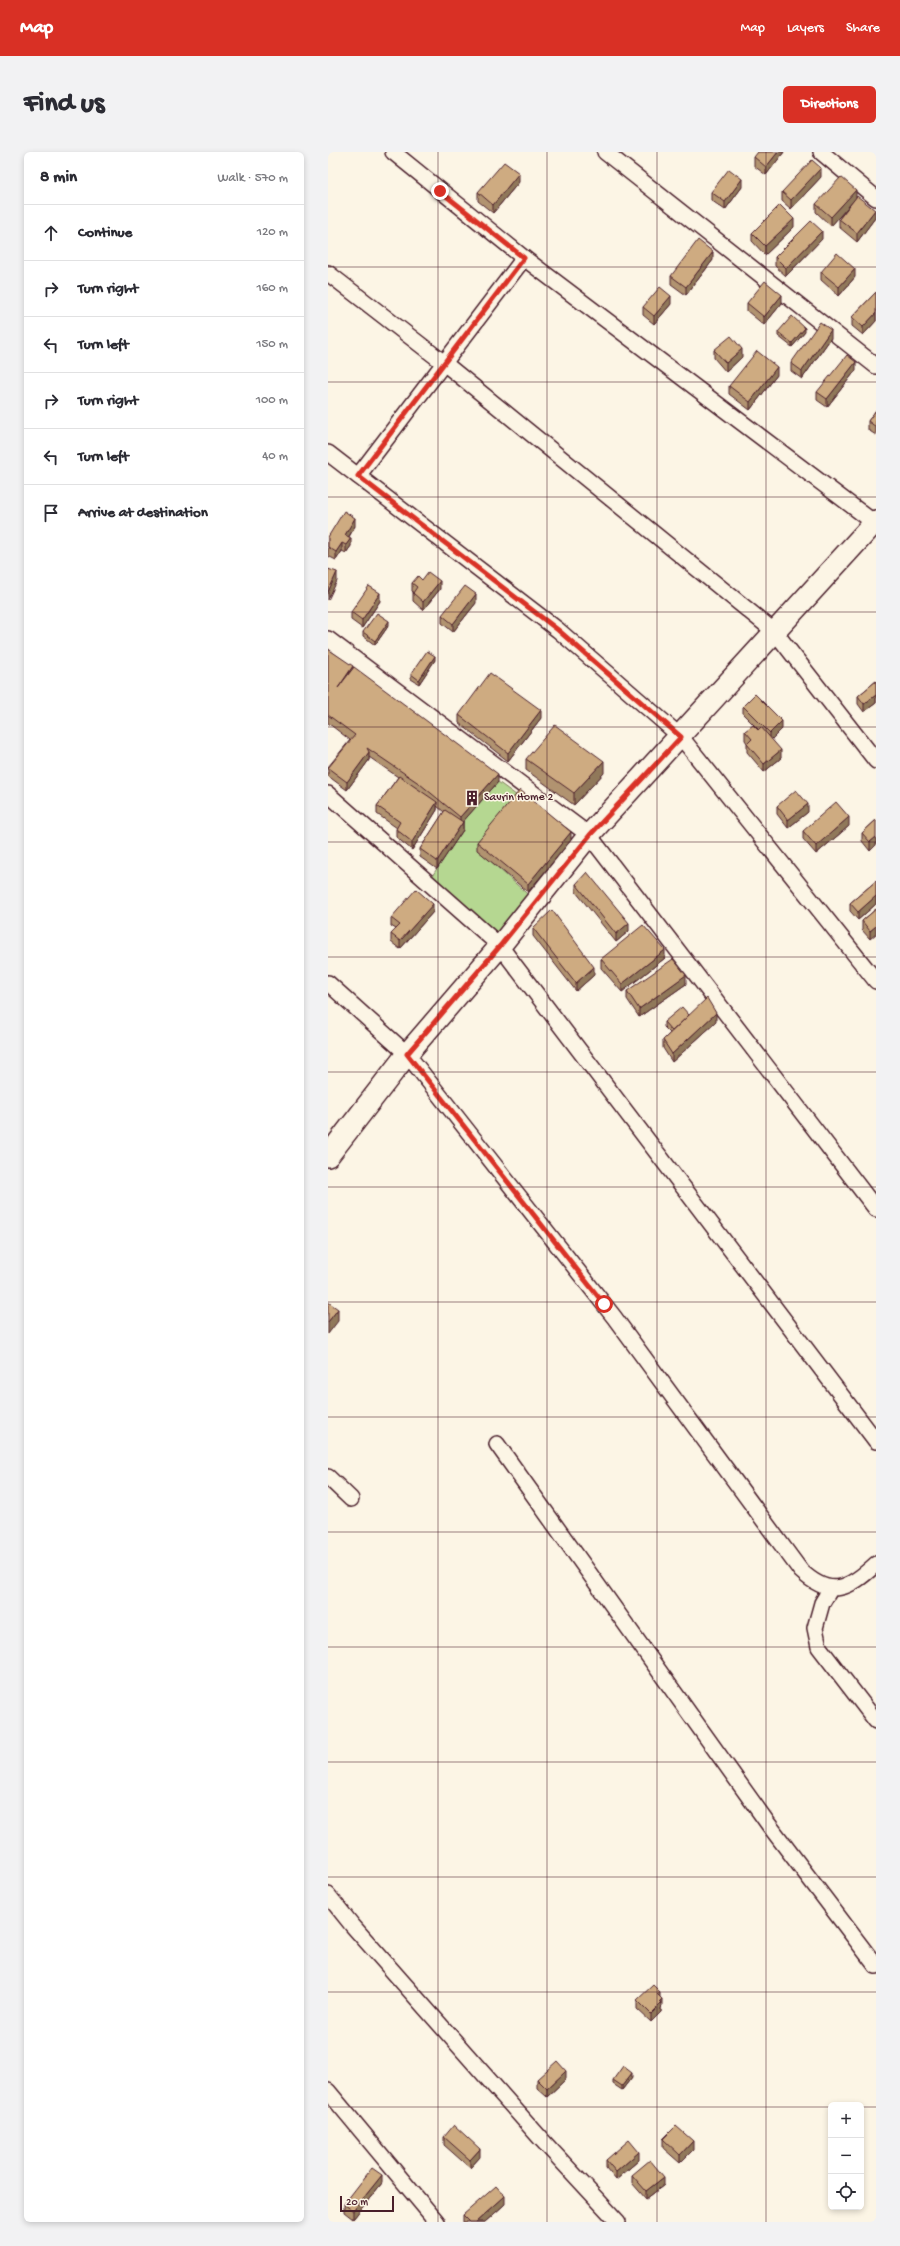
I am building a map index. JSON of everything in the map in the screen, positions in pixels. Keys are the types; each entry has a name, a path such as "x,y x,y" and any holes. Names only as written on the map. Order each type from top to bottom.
{"street":[{"path":"329,1154 407,1054 500,946 590,835 876,523 524,258 393,152"},
{"path":"605,152 876,366"},
{"path":"822,152 876,198"},
{"path":"358,476 524,258"},
{"path":"328,273 444,363 775,632 876,761"},
{"path":"328,453 558,630 681,737 876,981"},
{"path":"328,639 590,835 876,1209"},
{"path":"328,794 500,946 876,1441"},
{"path":"328,983 407,1054 614,1317 801,1571 816,1583 831,1588 851,1583 861,1577 876,1564"},
{"path":"497,1444 769,1825 876,1966"},
{"path":"328,1477 351,1499"},
{"path":"831,1588 822,1603 814,1628 819,1647 876,1721"},
{"path":"328,1895 357,1931 536,2134 618,2222"},
{"path":"328,2091 437,2222"}],"green space":[{"path":"498,782 520,798 478,850 534,900 500,946 428,882 463,830 460,825"}],"building":[{"path":"758,152 778,152 766,167 754,157"},
{"path":"812,160 821,168 791,200 782,192"},
{"path":"504,162 519,173 493,205 478,192"},
{"path":"729,169 742,179 725,202 711,192"},
{"path":"841,177 856,190 831,217 816,204"},
{"path":"857,196 875,210 857,233 839,219"},
{"path":"780,205 794,219 765,246 752,233"},
{"path":"811,221 822,231 786,268 775,257"},
{"path":"698,240 713,252 686,287 671,276"},
{"path":"837,253 855,269 839,287 821,272"},
{"path":"765,281 782,295 764,317 747,303"},
{"path":"660,287 671,296 654,316 643,307"},
{"path":"876,292 876,313 863,327 852,317"},
{"path":"792,316 805,328 792,343 778,332"},
{"path":"820,322 831,330 802,371 791,363"},
{"path":"731,336 742,349 726,363 714,350"},
{"path":"757,351 777,367 750,402 729,386"},
{"path":"847,355 856,362 827,399 817,392"},
{"path":"876,410 876,427 868,421"},
{"path":"344,511 355,518 345,535 351,538 346,545 342,543 336,552 328,547 328,537"},
{"path":"328,569 337,572 328,592"},
{"path":"428,572 440,581 423,602 413,593 417,587 412,583 418,576 422,580"},
{"path":"369,586 380,593 362,620 351,612"},
{"path":"465,586 476,594 453,624 442,615"},
{"path":"377,613 389,621 375,641 363,632"},
{"path":"328,649 353,666 338,688 354,667 498,774 460,817 420,784 367,748 369,752 347,782 328,768 355,735 328,715"},
{"path":"427,651 435,656 419,680 411,674"},
{"path":"490,673 541,710 508,753 459,715"},
{"path":"876,681 876,695 864,704 858,696"},
{"path":"755,694 782,721 770,733 743,706"},
{"path":"555,725 604,761 574,793 526,759"},
{"path":"753,725 758,730 761,727 781,750 764,764 747,744 752,739 745,731"},
{"path":"399,776 437,802 412,842 396,829 400,822 377,806"},
{"path":"520,790 571,832 528,884 477,842"},
{"path":"796,790 808,804 788,820 777,806"},
{"path":"836,802 849,817 816,846 803,831"},
{"path":"445,810 463,822 437,861 420,849"},
{"path":"876,820 876,837 870,842 862,833"},
{"path":"587,872 629,923 616,934 576,884"},
{"path":"876,881 876,896 858,912 850,903"},
{"path":"416,889 433,904 400,941 391,934 400,925 391,918"},
{"path":"876,909 876,926 870,931 862,921"},
{"path":"552,910 594,967 576,983 533,928"},
{"path":"643,925 665,950 622,984 601,959"},
{"path":"673,959 686,975 639,1009 627,991"},
{"path":"707,998 716,1013 672,1054 663,1040"},
{"path":"682,1007 689,1015 672,1031 664,1022"},
{"path":"328,1302 338,1309 328,1322"},
{"path":"653,1985 660,1992 657,1994 662,1999 659,2002 661,2004 651,2014 637,2000"},
{"path":"557,2061 566,2071 547,2089 537,2079"},
{"path":"623,2066 632,2073 622,2086 613,2080"},
{"path":"454,2125 480,2149 470,2160 444,2137"},
{"path":"676,2126 693,2141 680,2155 663,2139"},
{"path":"629,2140 639,2152 616,2172 606,2160"},
{"path":"650,2160 664,2177 646,2191 632,2175"},
{"path":"372,2168 382,2175 353,2211 344,2204"},
{"path":"496,2186 505,2196 476,2222 470,2222 463,2215"}],"place":[{"name":"Savrin Home 2","path":"472,798"}],"route":[{"path":"440,191 524,258 358,476 558,630 681,737 590,835 500,946 407,1054 604,1304"}]}
